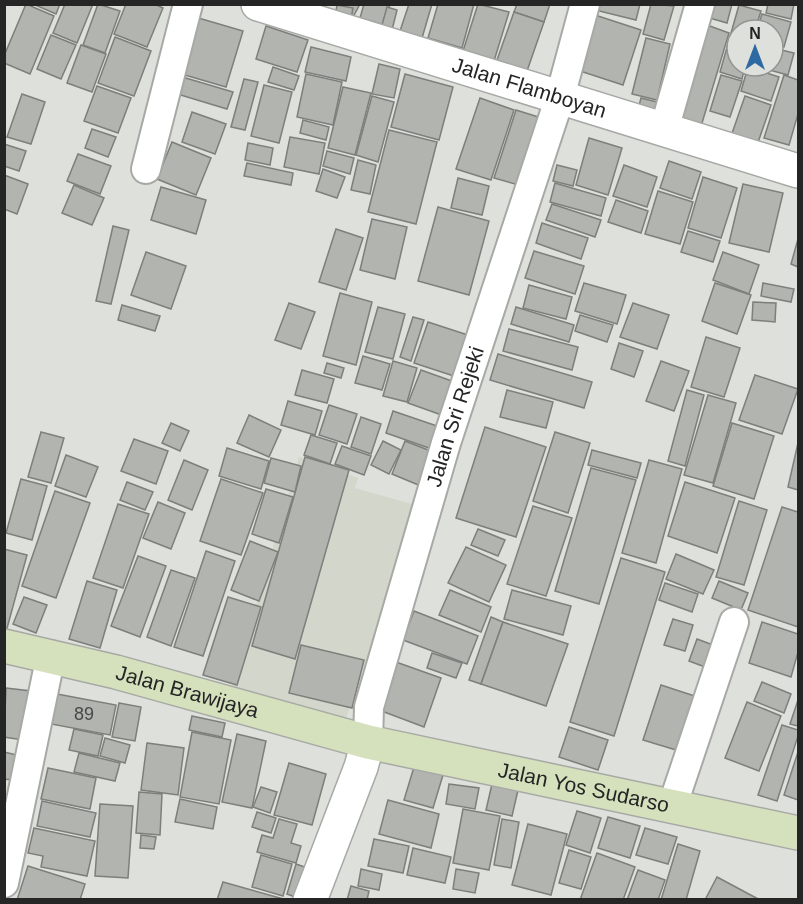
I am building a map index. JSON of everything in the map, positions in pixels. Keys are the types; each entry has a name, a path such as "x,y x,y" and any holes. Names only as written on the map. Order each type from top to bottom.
{"main road":[{"name":"Jalan Brawijaya","path":"4,646 51,656 368,741"},
{"name":"Jalan Yos Sudarso","path":"368,741 673,804 798,833"}],"street":[{"path":"147,170 188,4"},
{"name":"Jalan Flamboyan","path":"258,4 315,13 560,98 798,171"},
{"name":"Jalan Sri Rejeki","path":"368,741 369,707 446,443 560,98 585,4"},
{"path":"664,130 700,4"},
{"path":"673,804 734,622"},
{"path":"4,883 51,656"},
{"path":"310,900 361,767 368,741"}],"shaded area":[{"path":"299,457 358,478 355,488 419,506 344,724 231,691"}],"building":[{"path":"26,4 54,16 30,74 4,63 4,56"},
{"path":"33,4 60,4 56,14"},
{"path":"65,4 93,4 77,43 53,33"},
{"path":"98,4 120,11 105,53 83,45"},
{"path":"126,4 154,4 163,8 147,47 114,34"},
{"path":"344,4 360,4 353,17 341,11"},
{"path":"364,4 390,4 384,25 360,18"},
{"path":"409,4 432,4 422,38 400,31"},
{"path":"438,4 474,4 462,48 428,38"},
{"path":"478,4 509,12 494,61 463,51"},
{"path":"517,4 550,4 544,22 514,12"},
{"path":"592,4 640,4 636,20 591,9"},
{"path":"651,4 674,6 664,40 643,34"},
{"path":"709,4 732,4 725,22 706,17"},
{"path":"768,4 794,4 791,19 766,13"},
{"path":"337,5 353,8 348,36 332,33"},
{"path":"739,5 761,11 759,18 735,18"},
{"path":"387,7 397,10 389,42 378,39"},
{"path":"514,12 544,22 527,71 497,60"},
{"path":"762,14 776,18 761,18"},
{"path":"595,15 641,30 623,85 577,70"},
{"path":"195,17 243,31 226,87 178,73"},
{"path":"785,20 791,22 785,43"},
{"path":"707,25 725,32 725,46 699,133 676,126"},
{"path":"266,26 308,40 297,72 256,59"},
{"path":"51,35 76,45 61,79 37,69"},
{"path":"115,37 151,51 134,96 98,83"},
{"path":"646,38 670,44 657,100 632,94"},
{"path":"81,45 106,54 92,92 67,83"},
{"path":"311,47 351,57 346,81 305,72"},
{"path":"785,51 794,53 788,75 785,74"},
{"path":"725,54 725,74 720,72"},
{"path":"379,64 400,69 394,98 372,94"},
{"path":"273,67 299,76 294,90 268,82"},
{"path":"306,74 342,82 333,125 297,117"},
{"path":"405,74 453,87 439,140 391,127"},
{"path":"721,75 742,81 730,117 710,111"},
{"path":"785,75 798,80 798,114 789,145 764,138 783,78"},
{"path":"179,76 233,92 227,109 174,93"},
{"path":"745,78 779,78 771,101 741,91"},
{"path":"244,79 258,82 245,130 231,127"},
{"path":"264,85 292,92 279,143 251,136"},
{"path":"97,86 131,98 118,133 84,121"},
{"path":"343,87 371,93 355,155 328,148"},
{"path":"22,94 45,102 31,144 7,137"},
{"path":"372,96 394,102 378,162 356,155"},
{"path":"745,96 771,105 755,151 729,142"},
{"path":"480,98 514,110 491,180 456,169"},
{"path":"641,98 657,102 654,117 637,113"},
{"path":"516,110 548,120 526,187 494,178"},
{"path":"192,112 226,124 215,154 182,142"},
{"path":"303,120 329,127 326,140 300,133"},
{"path":"92,129 116,137 108,157 85,148"},
{"path":"389,130 437,142 416,224 368,212"},
{"path":"290,137 325,143 319,174 284,167"},
{"path":"589,138 622,148 608,195 576,185"},
{"path":"172,142 211,158 196,195 157,179"},
{"path":"248,143 273,148 270,165 245,160"},
{"path":"4,144 26,151 19,171 4,166"},
{"path":"327,151 354,158 350,174 323,166"},
{"path":"78,154 111,166 100,194 67,181"},
{"path":"358,160 376,165 370,194 351,190"},
{"path":"669,161 701,172 692,199 660,188"},
{"path":"247,163 293,173 291,185 244,176"},
{"path":"557,165 577,170 573,186 553,181"},
{"path":"624,165 657,177 647,207 613,196"},
{"path":"323,169 345,177 337,198 316,191"},
{"path":"4,175 28,184 17,214 4,209"},
{"path":"703,177 737,188 721,238 688,228"},
{"path":"458,178 489,186 482,215 451,208"},
{"path":"555,183 606,198 601,216 550,202"},
{"path":"743,184 783,193 769,252 729,243"},
{"path":"74,185 104,198 92,225 62,213"},
{"path":"161,187 206,200 196,234 151,220"},
{"path":"658,191 693,202 680,244 645,234"},
{"path":"616,200 648,211 641,233 608,222"},
{"path":"552,204 601,220 595,237 546,220"},
{"path":"438,207 489,221 469,295 418,281"},
{"path":"372,219 407,227 395,279 360,270"},
{"path":"542,223 588,238 581,259 536,243"},
{"path":"113,226 129,230 111,304 96,301"},
{"path":"336,229 363,238 346,290 319,282"},
{"path":"688,231 720,241 713,262 681,252"},
{"path":"798,239 798,267 791,264"},
{"path":"534,251 584,266 575,294 525,278"},
{"path":"146,252 186,266 171,309 131,295"},
{"path":"723,252 759,265 749,294 713,280"},
{"path":"584,283 626,295 617,324 575,311"},
{"path":"715,283 751,295 737,334 702,321"},
{"path":"763,283 794,289 791,302 761,296"},
{"path":"529,285 572,297 566,319 523,308"},
{"path":"340,293 372,302 356,365 323,356"},
{"path":"753,302 776,303 775,322 752,320"},
{"path":"289,303 315,312 301,349 275,340"},
{"path":"633,303 669,315 657,349 620,337"},
{"path":"122,305 160,316 155,331 118,320"},
{"path":"378,307 405,314 393,359 365,352"},
{"path":"516,307 574,325 569,342 511,324"},
{"path":"580,315 613,325 607,342 575,331"},
{"path":"413,317 424,320 411,361 400,357"},
{"path":"428,322 474,337 460,378 414,363"},
{"path":"509,329 578,347 572,370 503,351"},
{"path":"706,337 740,348 724,397 691,387"},
{"path":"619,343 643,351 634,377 611,369"},
{"path":"498,354 592,382 584,408 490,380"},
{"path":"363,356 390,364 382,390 355,383"},
{"path":"393,361 417,368 407,402 383,396"},
{"path":"661,361 689,371 674,411 646,401"},
{"path":"327,363 344,368 341,378 324,373"},
{"path":"302,370 334,379 327,403 295,395"},
{"path":"421,370 463,385 450,418 408,403"},
{"path":"755,375 798,389 782,434 739,420"},
{"path":"507,390 553,402 546,428 500,417"},
{"path":"687,390 704,395 685,466 668,461"},
{"path":"708,395 736,403 713,483 684,475"},
{"path":"288,401 322,411 315,435 281,425"},
{"path":"329,405 357,414 347,444 319,435"},
{"path":"393,411 437,426 429,448 386,433"},
{"path":"249,415 281,430 269,457 237,443"},
{"path":"361,417 381,424 371,454 351,447"},
{"path":"171,423 189,431 180,451 162,443"},
{"path":"732,423 774,436 754,499 713,486"},
{"path":"485,427 546,447 516,537 456,518"},
{"path":"41,432 64,438 51,483 28,477"},
{"path":"555,432 590,443 568,513 533,501"},
{"path":"311,435 337,443 330,464 304,455"},
{"path":"134,439 168,451 156,484 121,471"},
{"path":"383,441 401,450 389,474 371,465"},
{"path":"405,441 441,455 428,489 392,474"},
{"path":"798,443 798,490 788,487"},
{"path":"342,446 371,456 364,475 335,464"},
{"path":"227,448 269,461 261,489 219,476"},
{"path":"592,450 641,463 637,478 588,465"},
{"path":"66,455 98,467 86,497 55,486"},
{"path":"305,457 349,470 295,659 252,646"},
{"path":"271,458 301,466 295,492 264,483"},
{"path":"184,460 208,470 192,510 168,500"},
{"path":"649,460 682,469 656,563 622,553"},
{"path":"591,468 636,480 599,604 555,591"},
{"path":"21,479 47,486 32,540 6,533"},
{"path":"221,479 263,493 241,555 200,541"},
{"path":"127,482 153,492 145,510 120,500"},
{"path":"685,482 735,498 717,553 668,536"},
{"path":"266,489 293,497 279,543 252,534"},
{"path":"55,491 90,503 56,598 22,586"},
{"path":"739,501 767,510 744,585 716,577"},
{"path":"158,502 185,513 171,549 143,538"},
{"path":"118,504 149,514 123,588 93,578"},
{"path":"533,506 572,518 546,596 507,584"},
{"path":"782,507 798,512 798,627 748,610"},
{"path":"478,529 505,540 498,556 471,545"},
{"path":"250,541 278,552 259,601 231,590"},
{"path":"466,547 506,565 489,602 448,583"},
{"path":"4,549 27,555 6,632 4,631"},
{"path":"206,551 235,561 203,656 174,647"},
{"path":"676,554 714,570 703,594 666,579"},
{"path":"138,556 166,566 140,637 111,626"},
{"path":"621,558 665,572 614,736 570,722"},
{"path":"171,570 195,578 171,646 147,637"},
{"path":"87,581 117,590 100,648 69,639"},
{"path":"719,581 748,593 741,610 712,598"},
{"path":"665,583 698,594 692,612 659,600"},
{"path":"450,590 491,607 481,632 439,615"},
{"path":"512,590 571,606 563,635 504,619"},
{"path":"24,597 47,605 36,633 13,624"},
{"path":"228,597 261,607 237,685 203,675"},
{"path":"414,611 478,636 467,664 403,640"},
{"path":"491,617 503,622 481,684 469,680"},
{"path":"673,619 693,625 685,651 664,645"},
{"path":"503,622 568,644 546,706 481,684"},
{"path":"762,622 798,634 798,652 791,677 749,663"},
{"path":"697,639 721,648 713,670 689,661"},
{"path":"301,645 364,660 352,708 289,693"},
{"path":"432,653 462,663 456,678 427,668"},
{"path":"396,662 441,678 424,727 379,710"},
{"path":"762,682 791,694 784,713 754,701"},
{"path":"661,685 713,702 696,756 643,740"},
{"path":"6,688 31,691 23,740 4,737"},
{"path":"57,694 116,705 110,735 51,724"},
{"path":"798,700 798,726 790,724"},
{"path":"747,702 781,716 759,771 725,758"},
{"path":"119,703 141,707 135,741 112,737"},
{"path":"192,716 225,723 222,737 189,730"},
{"path":"782,725 798,730 798,736 777,801 758,795"},
{"path":"569,727 608,740 598,770 559,757"},
{"path":"74,729 103,735 98,756 69,750"},
{"path":"192,732 231,740 219,804 180,797"},
{"path":"237,734 266,741 252,808 222,802"},
{"path":"105,738 130,745 125,763 100,756"},
{"path":"147,743 184,748 178,795 141,790"},
{"path":"4,752 17,755 12,780 4,779"},
{"path":"798,752 798,800 784,795"},
{"path":"79,753 120,763 115,781 74,772"},
{"path":"289,763 326,774 312,825 274,815"},
{"path":"414,767 443,775 433,808 404,800"},
{"path":"48,768 96,778 90,809 41,799"},
{"path":"449,784 479,788 475,809 446,804"},
{"path":"492,784 518,790 512,816 486,810"},
{"path":"261,787 277,792 270,813 253,807"},
{"path":"139,792 162,794 160,835 136,833"},
{"path":"180,799 217,807 213,829 175,822"},
{"path":"388,800 439,814 431,848 379,834"},
{"path":"42,801 96,813 90,837 37,826"},
{"path":"100,804 133,806 128,878 95,876"},
{"path":"463,809 500,816 489,870 453,863"},
{"path":"577,811 601,818 590,853 566,845"},
{"path":"257,812 276,818 271,833 252,827"},
{"path":"608,817 640,826 630,858 598,848"},
{"path":"279,819 297,824 291,843 301,846 296,863 257,852 262,835 273,838"},
{"path":"502,819 519,822 511,868 494,865"},
{"path":"528,824 567,834 551,895 512,885"},
{"path":"34,828 95,841 87,876 41,867 43,856 28,853"},
{"path":"645,828 677,837 668,864 636,855"},
{"path":"141,835 156,837 154,849 140,848"},
{"path":"374,839 409,846 403,873 368,866"},
{"path":"678,844 700,851 686,900 661,900"},
{"path":"413,848 451,857 445,883 407,875"},
{"path":"569,850 591,857 581,889 559,883"},
{"path":"597,853 635,867 623,900 580,900"},
{"path":"261,855 292,864 283,896 252,887"},
{"path":"296,864 316,871 303,900 287,894"},
{"path":"28,866 85,884 80,900 17,900"},
{"path":"361,869 382,874 379,890 358,886"},
{"path":"456,869 479,873 475,893 453,889"},
{"path":"638,870 665,880 658,900 627,900"},
{"path":"717,877 760,900 705,900"},
{"path":"223,882 287,900 217,900"},
{"path":"351,886 369,891 367,900 347,900"}]}
